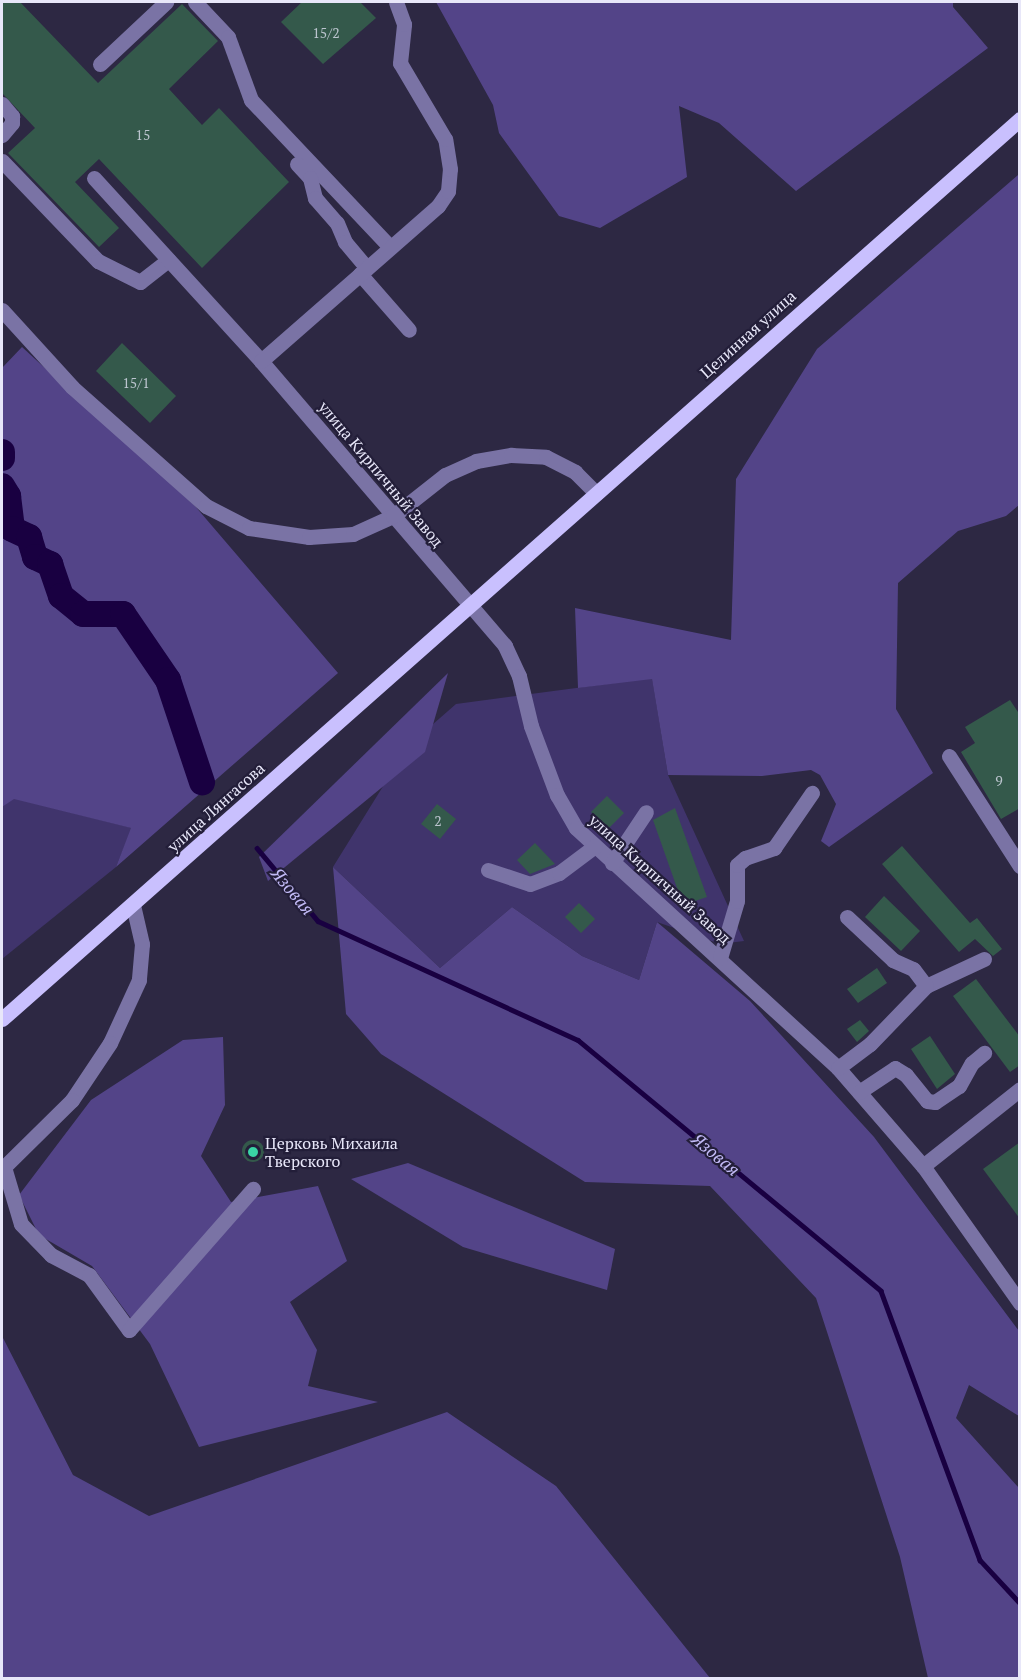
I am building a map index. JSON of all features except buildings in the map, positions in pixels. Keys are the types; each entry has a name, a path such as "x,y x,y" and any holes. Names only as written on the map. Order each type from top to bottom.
{"main road":[{"name":"Целинная улица","path":"501,576 1020,119"},
{"name":"улица Лянгасова","path":"2,1019 501,576"}],"street":[{"path":"100,64 166,2"},
{"path":"195,2 228,37 250,100 390,247"},
{"path":"261,361 438,206 448,192 450,169 445,139 400,63 404,24 396,2"},
{"path":"2,104 12,116 12,123 2,135"},
{"path":"250,114 310,178 315,198 337,223 345,242 364,271 409,330"},
{"path":"2,161 98,261 140,282 168,260"},
{"name":"улица Кирпичный Завод","path":"94,178 261,361 505,646 519,676 531,726 557,795 576,828 838,1068 923,1166 1020,1303"},
{"path":"2,310 72,387 224,518 249,528 309,537 353,534 393,516 445,475 476,461 512,455 546,456 575,472 596,493"},
{"path":"949,756 1020,866"},
{"path":"720,958 737,901 737,865 745,858 774,848 812,793"},
{"path":"612,863 646,812"},
{"path":"488,870 530,884 559,873 595,846"},
{"path":"133,905 142,944 139,980 110,1043 72,1100 4,1167 21,1224 51,1255 89,1275 129,1330 253,1189"},
{"path":"847,917 893,960 913,969 926,986"},
{"path":"838,1068 870,1044 926,986 984,959"},
{"path":"859,1092 895,1068 906,1075 927,1101 935,1102 959,1086 972,1063 984,1053"},
{"path":"923,1166 1020,1089"}],"shaded area":[{"path":"436,2 953,2 953,7 988,48 796,191 719,123 679,106 687,177 600,228 559,216 499,133 493,105"},
{"path":"1018,175 1019,505 1006,516 958,531 898,583 896,709 933,773 829,847 821,841 836,804 820,775 811,770 762,776 668,775 652,679 578,688 575,608 731,640 736,479 817,349"},
{"path":"22,347 195,506 338,673 116,867 131,828 14,799 2,807 2,368"},
{"path":"448,673 425,752 268,881 259,857"},
{"path":"652,678 668,775 744,941 720,944 657,922 639,980 582,956 512,907 440,968 333,867 408,746 456,704"},
{"path":"13,798 132,828 116,867 2,959 2,807"},
{"path":"333,867 440,968 512,907 582,956 639,980 657,922 750,1001 874,1137 1019,1331 1019,1416 969,1385 956,1418 1019,1488 1019,1678 928,1678 900,1557 816,1298 710,1186 585,1182 381,1054 346,1014"},
{"path":"223,1037 225,1105 201,1156 231,1202 318,1186 347,1261 290,1302 317,1350 308,1386 378,1402 199,1447 150,1344 92,1266 39,1235 19,1195 91,1100 183,1040"},
{"path":"408,1163 615,1249 607,1290 463,1247 351,1179"},
{"path":"2,1336 73,1475 149,1516 447,1412 556,1486 710,1678 2,1678"}],"waterway":[{"name":"Язовая","path":"2,452 2,458"},
{"name":"Язовая","path":"2,486 8,496 12,529 29,537 35,557 50,564 61,596 83,614 123,614 168,680 202,782"},
{"name":"Язовая","path":"257,848 318,921 578,1040 881,1291 980,1560 1020,1603"}],"place":[{"name":"Церковь Михаила Тверского","path":"253,1152"}]}
